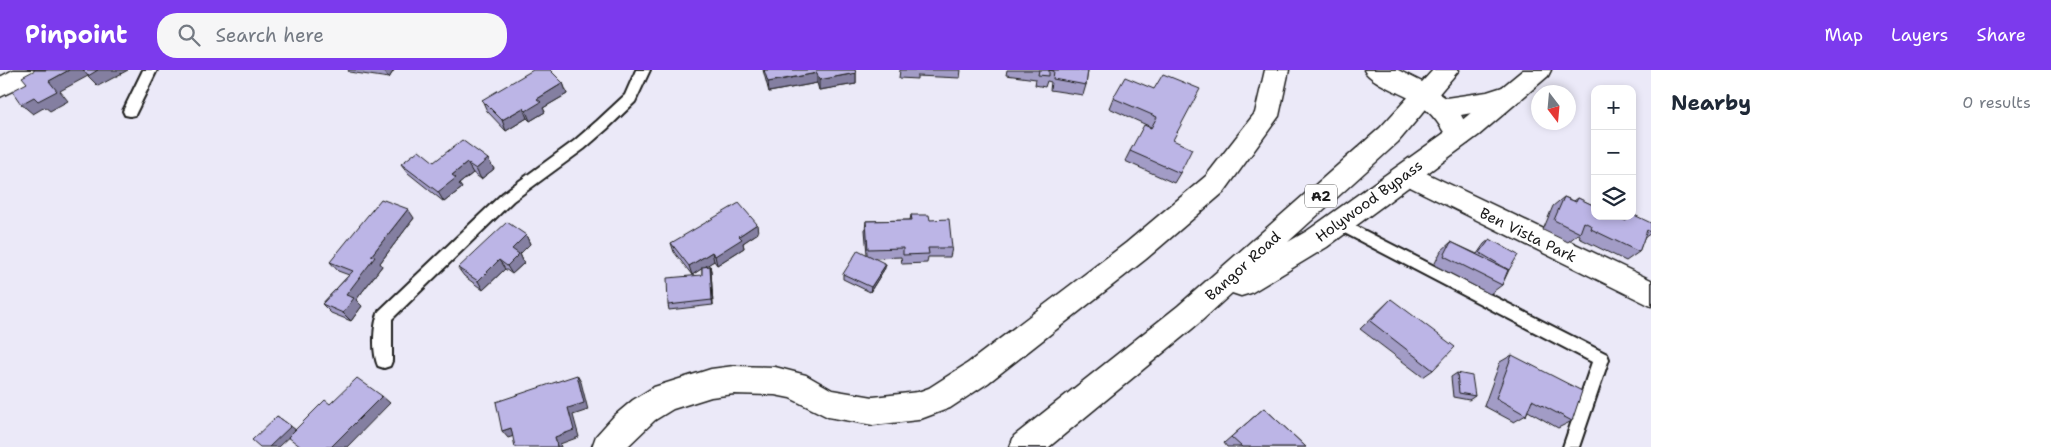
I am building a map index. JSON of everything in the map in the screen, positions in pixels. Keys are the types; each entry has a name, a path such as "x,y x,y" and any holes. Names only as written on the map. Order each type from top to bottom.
{"main road":[{"path":"0,88 34,70"},
{"path":"607,447 625,426 644,410 665,397 711,383 754,380 781,382 795,385 828,403 872,411 918,406 939,398 978,373 1136,251 1215,184 1267,116 1278,70"},
{"path":"1376,70 1434,102 1455,123 1459,136"},
{"name":"Bangor Road","path":"1026,447 1188,315 1389,136 1434,102 1447,70"},
{"name":"Holywood Bypass","path":"1188,315 1317,239 1459,136 1539,70"},
{"path":"1434,102 1488,101 1512,92"},
{"name":"Ben Vista Park","path":"1406,174 1651,294"}],"lane":[{"path":"130,111 150,70"},
{"path":"384,361 384,340 381,329 385,316 508,197 602,126 630,98 643,70"},
{"path":"1338,223 1601,360 1571,447"}],"building":[{"path":"35,70 69,70 49,81 57,91 38,101 34,97 21,104 12,91 27,83 22,77"},
{"path":"83,70 98,70 88,76"},
{"path":"533,70 550,70 563,83 537,99 541,102 526,111 523,108 502,120 482,100"},
{"path":"764,70 855,70 856,73 819,80 817,73 768,82"},
{"path":"1039,70 1049,70 1049,76 1038,75"},
{"path":"1049,70 1088,70 1086,85 1053,79 1054,71"},
{"path":"1163,74 1200,89 1173,140 1192,149 1180,173 1130,151 1144,125 1151,128 1157,117 1113,98 1125,77 1154,89"},
{"path":"462,140 488,159 476,169 467,163 452,175 456,178 438,192 401,164 419,150 434,162"},
{"path":"1564,197 1576,202 1578,198 1591,204 1591,220 1626,221 1636,220 1636,216 1651,223 1651,233 1647,230 1639,252 1591,229 1592,226 1584,222 1580,233 1554,220"},
{"path":"381,199 408,209 371,256 375,257 346,295 354,298 343,313 322,304 353,271 330,262"},
{"path":"739,203 757,224 739,236 742,239 715,256 712,252 689,266 671,243"},
{"path":"911,215 929,215 930,220 949,219 952,248 928,248 929,254 903,255 903,248 868,249 866,221 912,220"},
{"path":"507,222 526,235 512,249 519,254 507,266 499,260 478,281 458,268"},
{"path":"1490,239 1518,255 1509,270 1480,253"},
{"path":"1451,242 1508,270 1502,285 1444,256"},
{"path":"858,250 886,264 871,287 843,274"},
{"path":"710,266 712,300 668,305 667,278 702,275 702,267"},
{"path":"1391,299 1455,347 1433,370 1370,321"},
{"path":"1512,355 1582,391 1572,421 1532,400 1526,415 1496,398"},
{"path":"1457,373 1472,376 1475,396 1459,393"},
{"path":"577,375 584,403 568,408 574,430 555,437 557,447 515,447 511,428 502,431 496,402"},
{"path":"357,378 382,396 331,447 301,447 288,437 325,400 330,404"},
{"path":"1264,408 1306,447 1242,447 1231,437"},
{"path":"277,416 291,426 269,447 260,447 252,440"}]}
